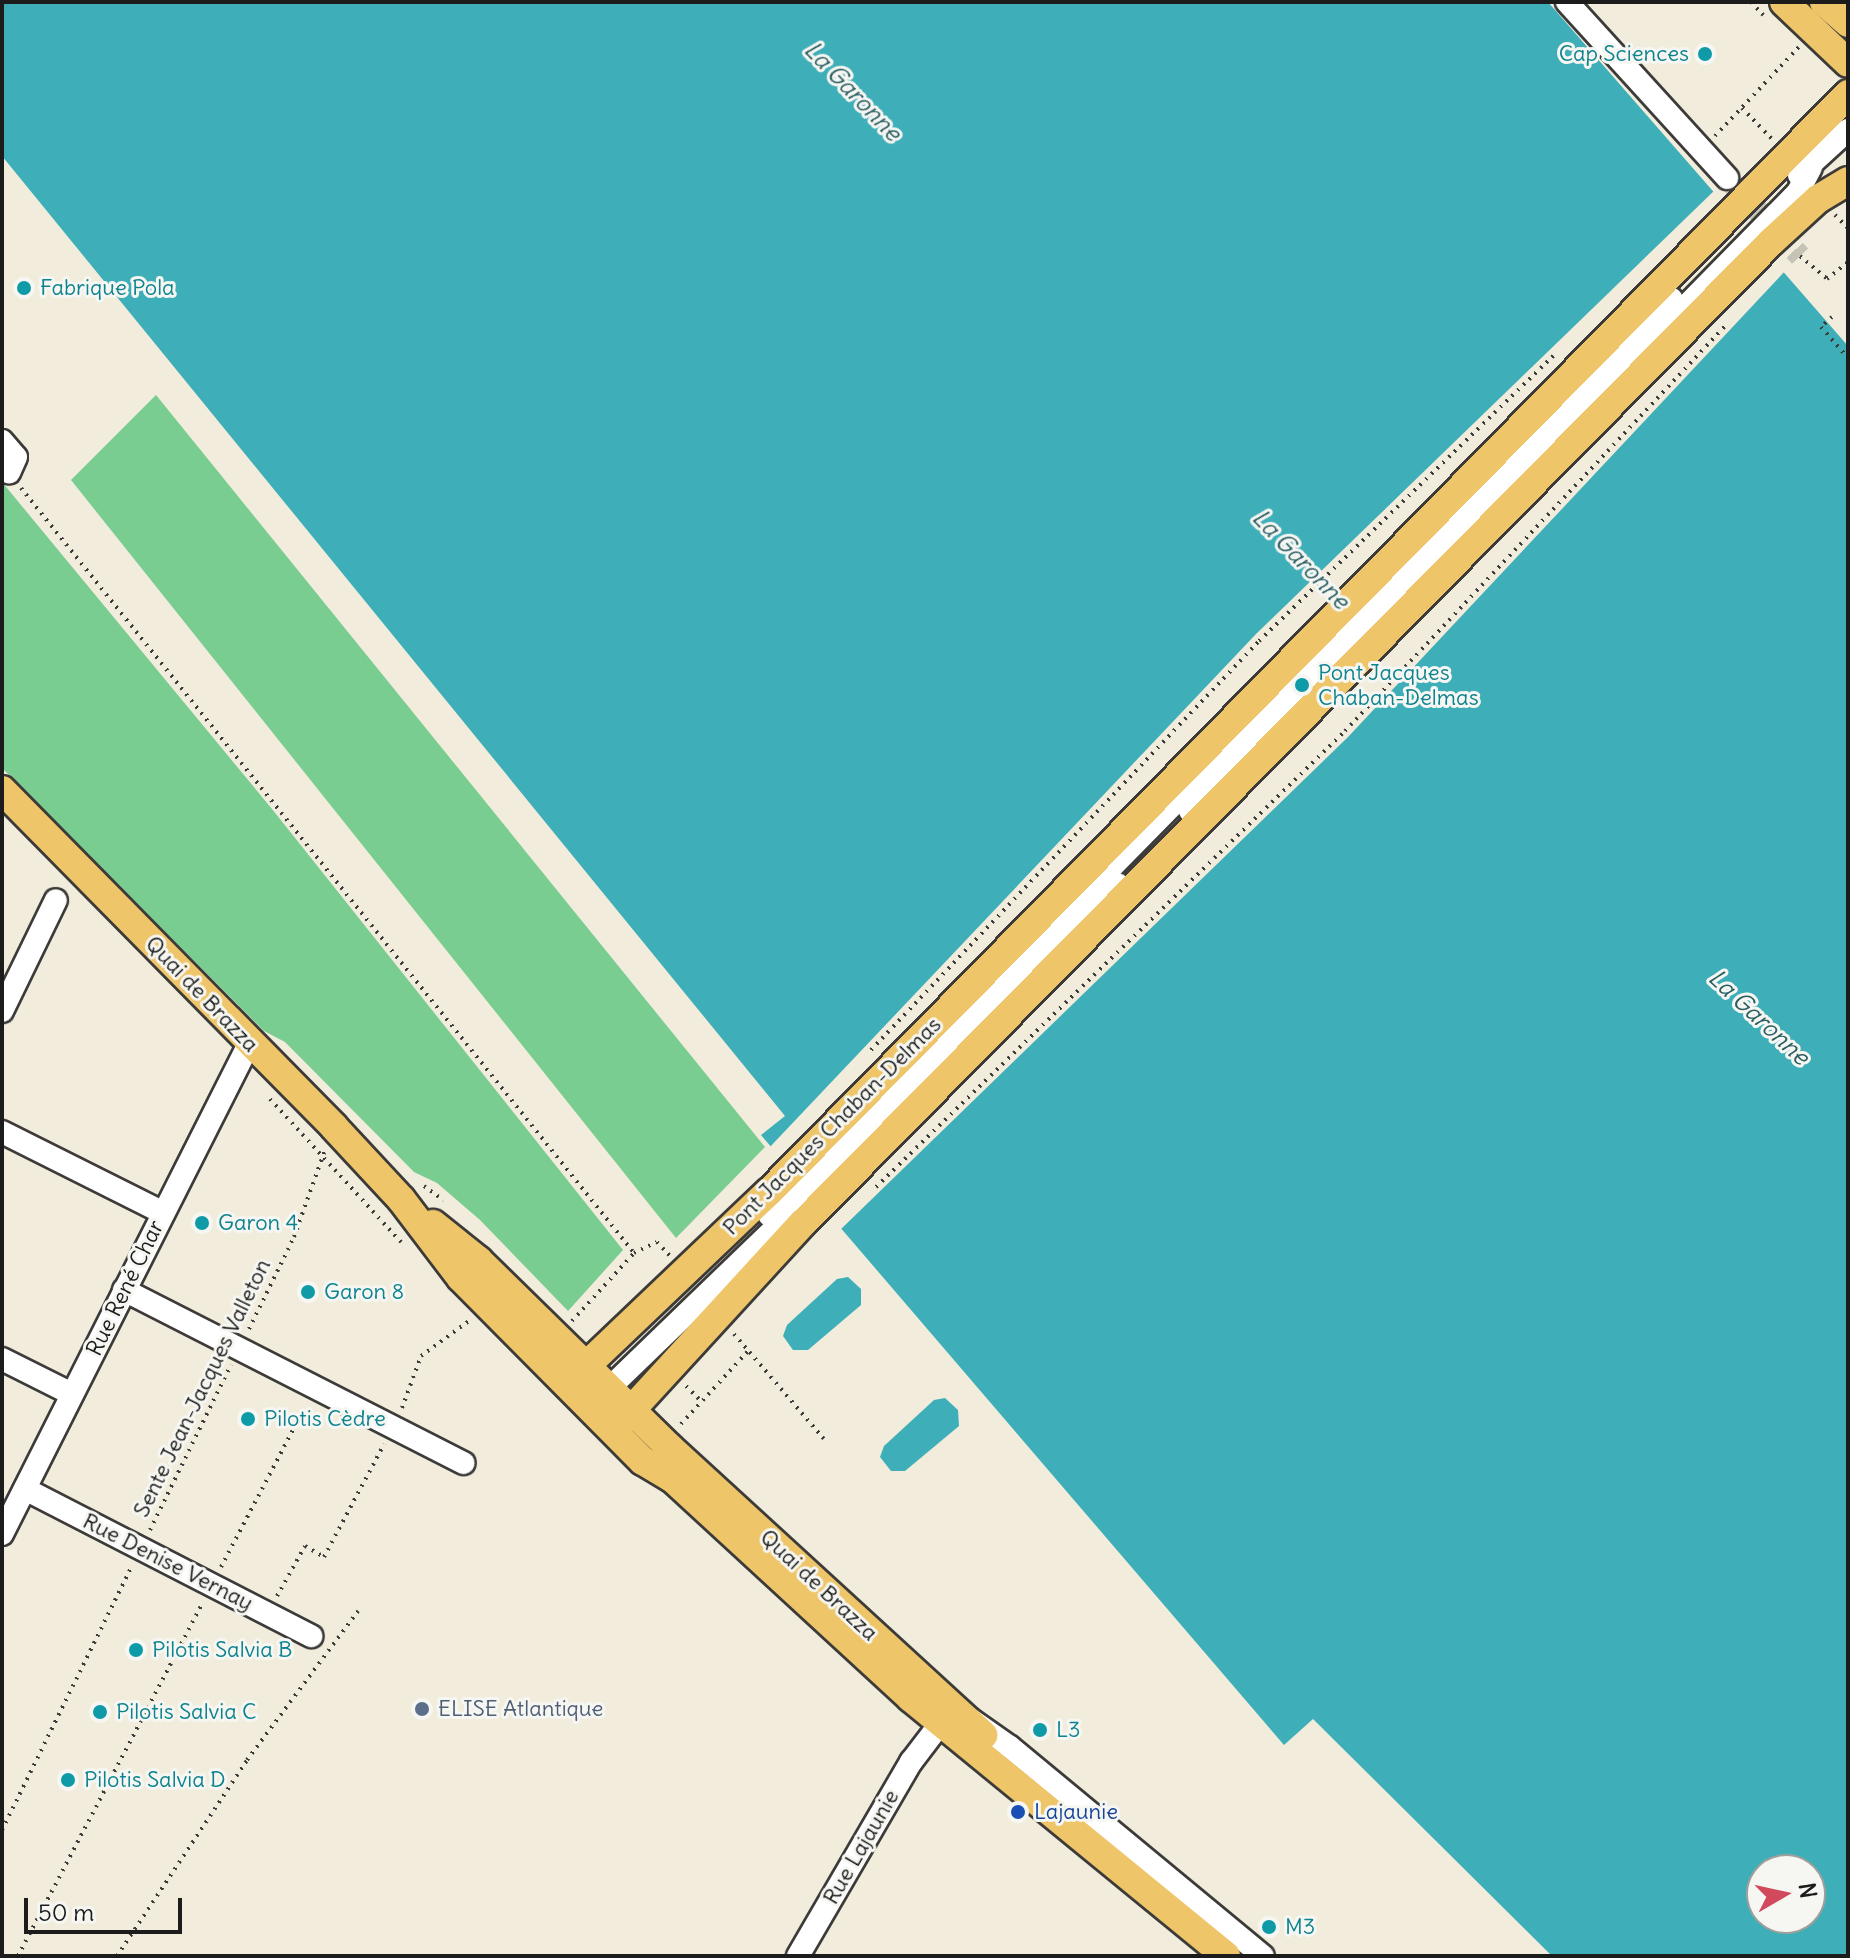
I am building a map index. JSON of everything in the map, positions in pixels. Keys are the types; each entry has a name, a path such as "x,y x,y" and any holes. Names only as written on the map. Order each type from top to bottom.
{"main road":[{"path":"1784,2 1848,63"},
{"path":"1824,2 1848,23"},
{"name":"Pont Jacques Chaban-Delmas","path":"622,1420 786,1207 1756,225 1848,94"},
{"path":"1826,206 1848,165"},
{"name":"Pont Jacques Chaban-Delmas","path":"576,1375 786,1207 1756,225 1826,206 1848,181"},
{"name":"Quai de Brazza","path":"2,790 334,1127 401,1199 461,1278 576,1375 938,1724 1004,1756 1249,1956"},
{"name":"Quai de Brazza","path":"622,1420 643,1461 673,1479 938,1724 1226,1956"}],"street":[{"path":"1567,2 1727,178"},
{"path":"1756,225 1788,181 1811,168 1848,130"},
{"path":"2,441 16,457 9,473"},
{"path":"2,1011 56,900"},
{"name":"Rue René Char","path":"2,1534 250,1042"},
{"path":"2,1132 162,1212"},
{"path":"599,1397 786,1207"},
{"path":"124,1290 464,1463"},
{"path":"2,1359 72,1394"},
{"name":"Rue Denise Vernay","path":"25,1489 311,1636"},
{"path":"938,1724 1209,1956"},
{"path":"938,1724 1263,1956"},
{"name":"Rue Lajaunie","path":"798,1956 938,1724"}],"path":[{"path":"1702,150 1796,50"},
{"path":"1742,108 1774,141"},
{"path":"1826,206 1848,228"},
{"path":"1800,256 1827,279 1848,262"},
{"path":"866,1197 1345,731 1734,317"},
{"path":"1832,317 1821,327 1848,358"},
{"path":"9,473 634,1253"},
{"path":"862,1059 1259,641 1393,508"},
{"name":"Sente Jean-Jacques Valleton","path":"2,1830 294,1237 334,1127"},
{"path":"570,1323 634,1253 657,1242 666,1252"},
{"path":"268,1612 305,1546 324,1557 394,1427 421,1356 474,1318"},
{"path":"738,1337 824,1439"},
{"path":"674,1415 680,1424 750,1349"},
{"path":"676,1392 684,1384 702,1402"},
{"path":"18,1956 315,1387"},
{"path":"117,1956 247,1760 358,1611"}],"green space":[{"path":"156,395 765,1147 676,1238 71,480"},
{"path":"2,482 272,809 623,1250 568,1311 480,1220 437,1183 414,1172 285,1042 264,1031 2,768"}],"water":[{"name":"La Garonne","path":"2,2 1548,2 1848,346 1848,1956 1552,1956 1313,1719 1284,1745 761,1135 785,1116 2,156"},
{"path":"848,1277 861,1289 861,1305 808,1350 793,1350 783,1336 787,1325 837,1279"},
{"path":"945,1398 958,1410 959,1426 905,1471 891,1471 880,1457 884,1446 934,1400"}],"pier":[{"path":"1717,188 1787,269 1348,737 839,1231 768,1149 1256,634"}],"tunnel":[{"path":"1727,178 1800,256"}],"place":[{"name":"Cap Sciences","path":"1705,54"},
{"name":"Fabrique Pola","path":"24,288"},
{"name":"Pont Jacques Chaban-Delmas","path":"1302,685"},
{"name":"Garon 4","path":"202,1223"},
{"name":"Garon 8","path":"308,1292"},
{"name":"Pilotis Cèdre","path":"248,1419"},
{"name":"Pilotis Salvia B","path":"136,1650"},
{"name":"ELISE Atlantique","path":"422,1709"},
{"name":"Pilotis Salvia C","path":"100,1712"},
{"name":"L3","path":"1040,1730"},
{"name":"Pilotis Salvia D","path":"68,1780"},
{"name":"Lajaunie","path":"1018,1812"},
{"name":"M3","path":"1269,1927"}]}
